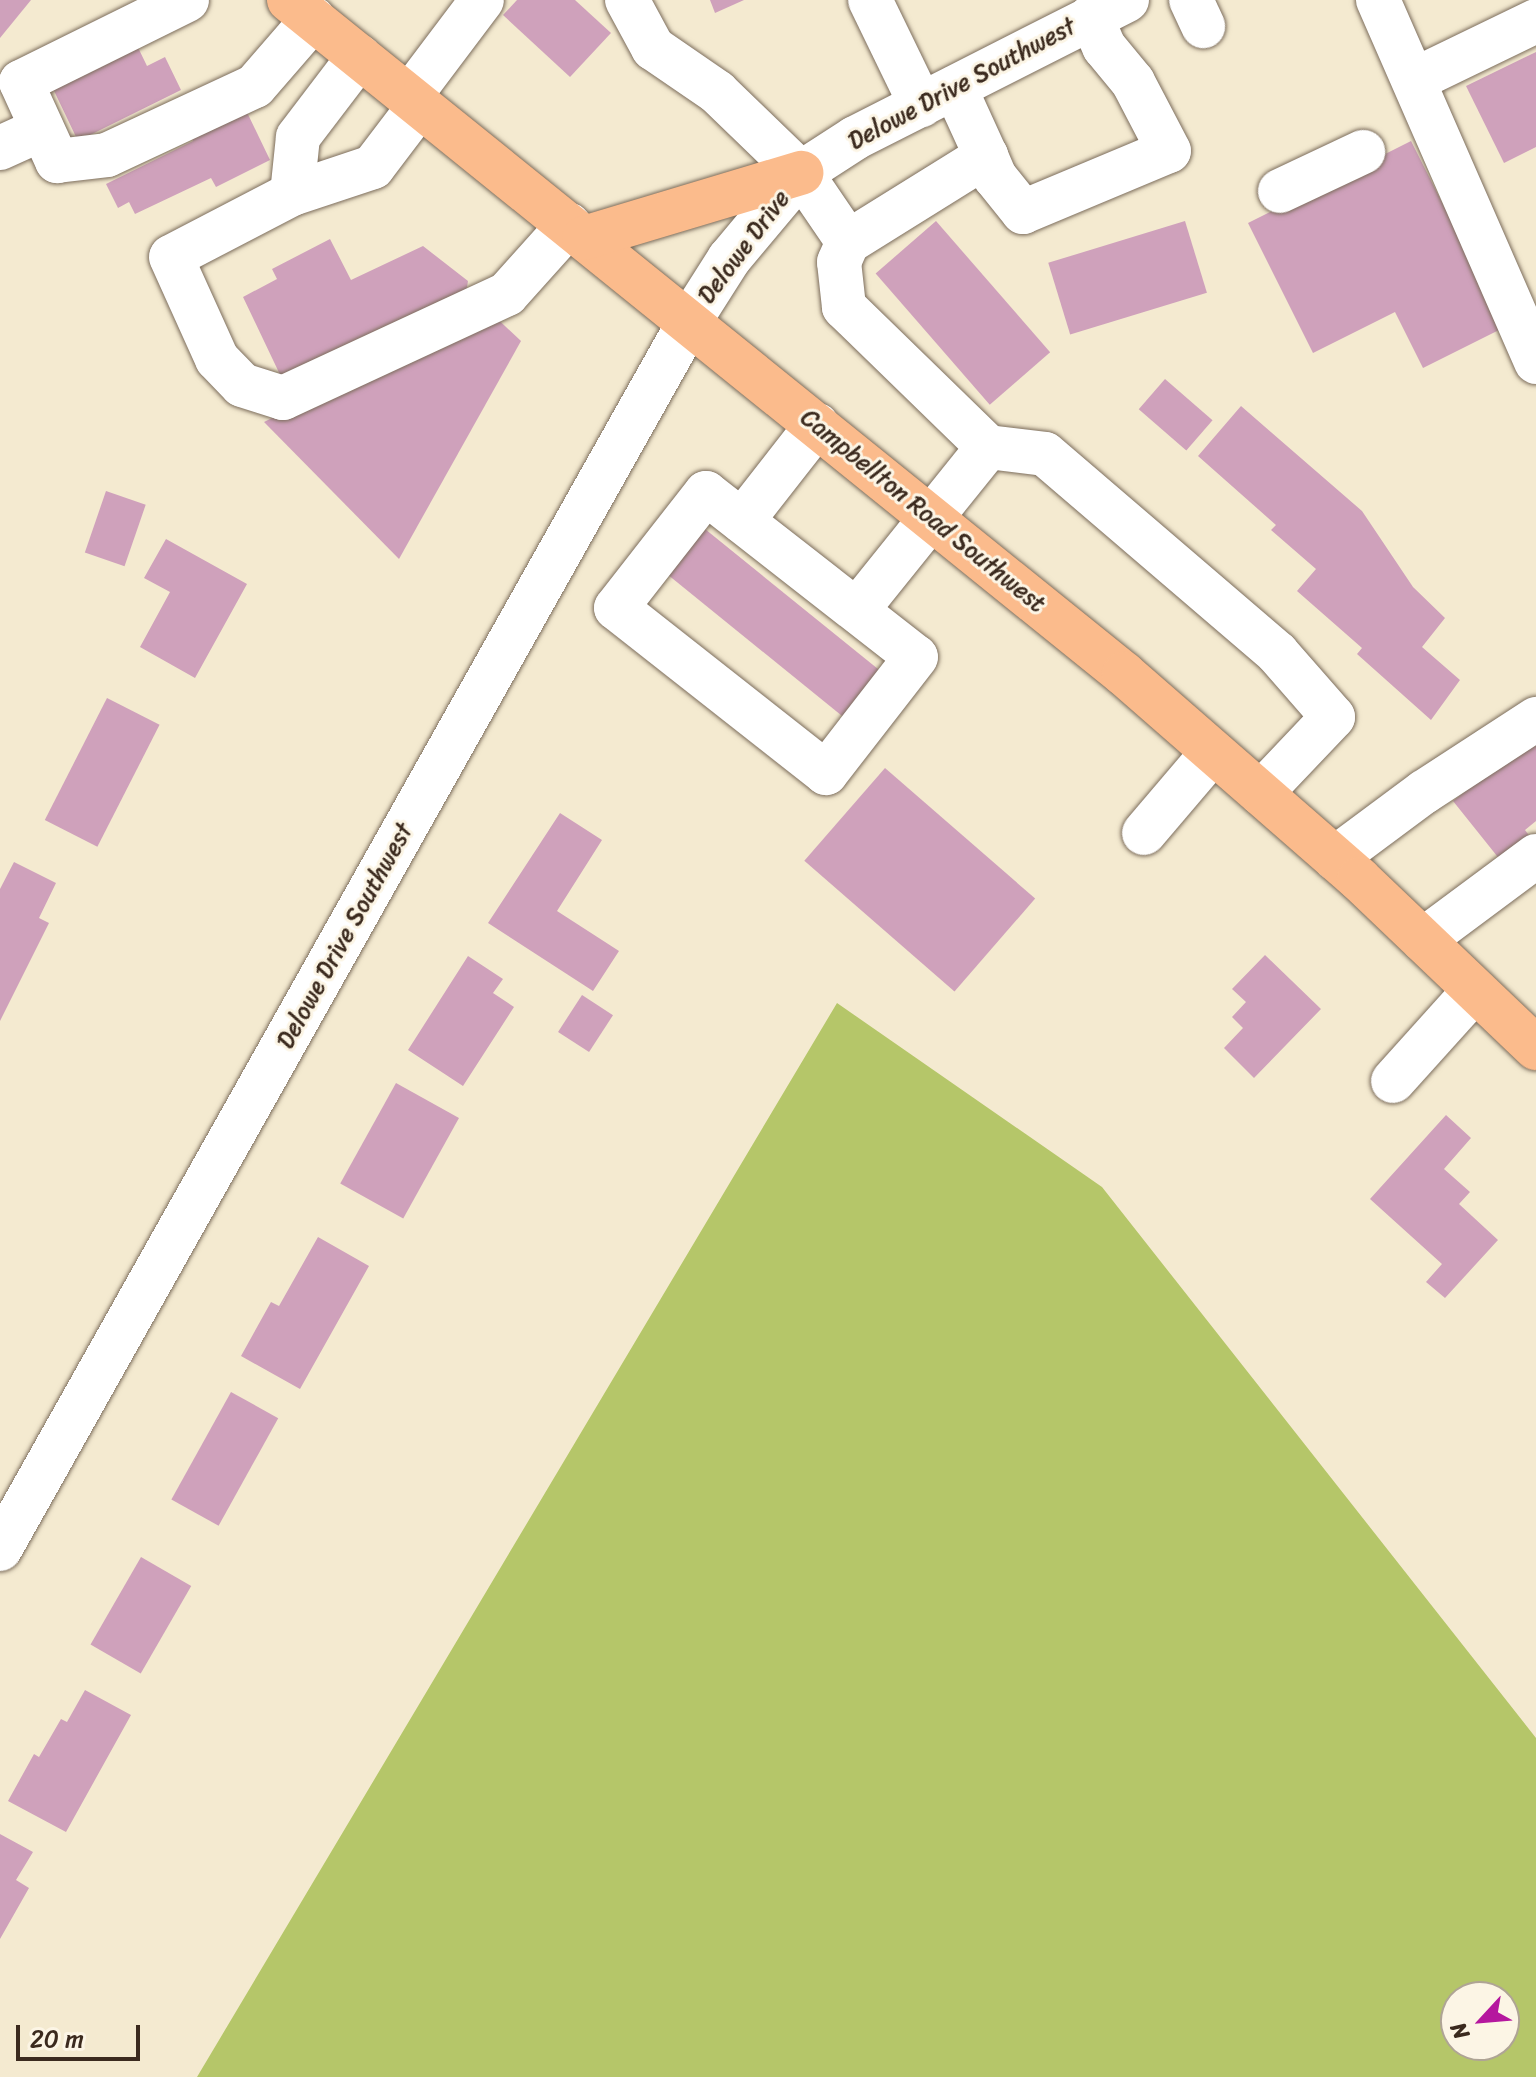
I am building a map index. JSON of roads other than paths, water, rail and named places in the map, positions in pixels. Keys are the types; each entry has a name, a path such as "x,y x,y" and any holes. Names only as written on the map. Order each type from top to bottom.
{"main road":[{"name":"Campbellton Road Southwest","path":"301,9 1124,674 1335,858 1534,1043"},
{"path":"576,232 801,173"}],"street":[{"path":"187,0 21,82 57,161 107,155 255,86 301,9"},
{"path":"482,0 373,167 292,194 171,257 217,359 242,385 283,398 507,294 576,232"},
{"path":"627,0 653,48 717,92 801,173 848,242"},
{"path":"870,0 938,96 986,156 995,177 1023,212 1169,151 1133,82 1104,47 1109,8"},
{"path":"1378,0 1531,337"},
{"name":"Delowe Drive Southwest","path":"801,173 855,138 1109,8"},
{"path":"1414,80 1536,21"},
{"path":"292,194 298,137 359,57"},
{"path":"0,148 42,129"},
{"path":"1280,191 1363,152"},
{"path":"986,156 848,242 839,262 844,307 988,447 1045,454 1277,653 1333,717 1261,793"},
{"name":"Delowe Drive","path":"689,322 729,259 801,173"},
{"name":"Delowe Drive Southwest","path":"0,1549 689,322"},
{"path":"742,521 817,425"},
{"path":"857,610 988,447"},
{"path":"706,493 857,610 916,657 826,773 616,608 706,493"},
{"path":"1335,858 1424,792 1536,719"},
{"path":"1144,833 1213,752"},
{"path":"1423,940 1536,856"},
{"path":"1393,1081 1475,990"}]}
